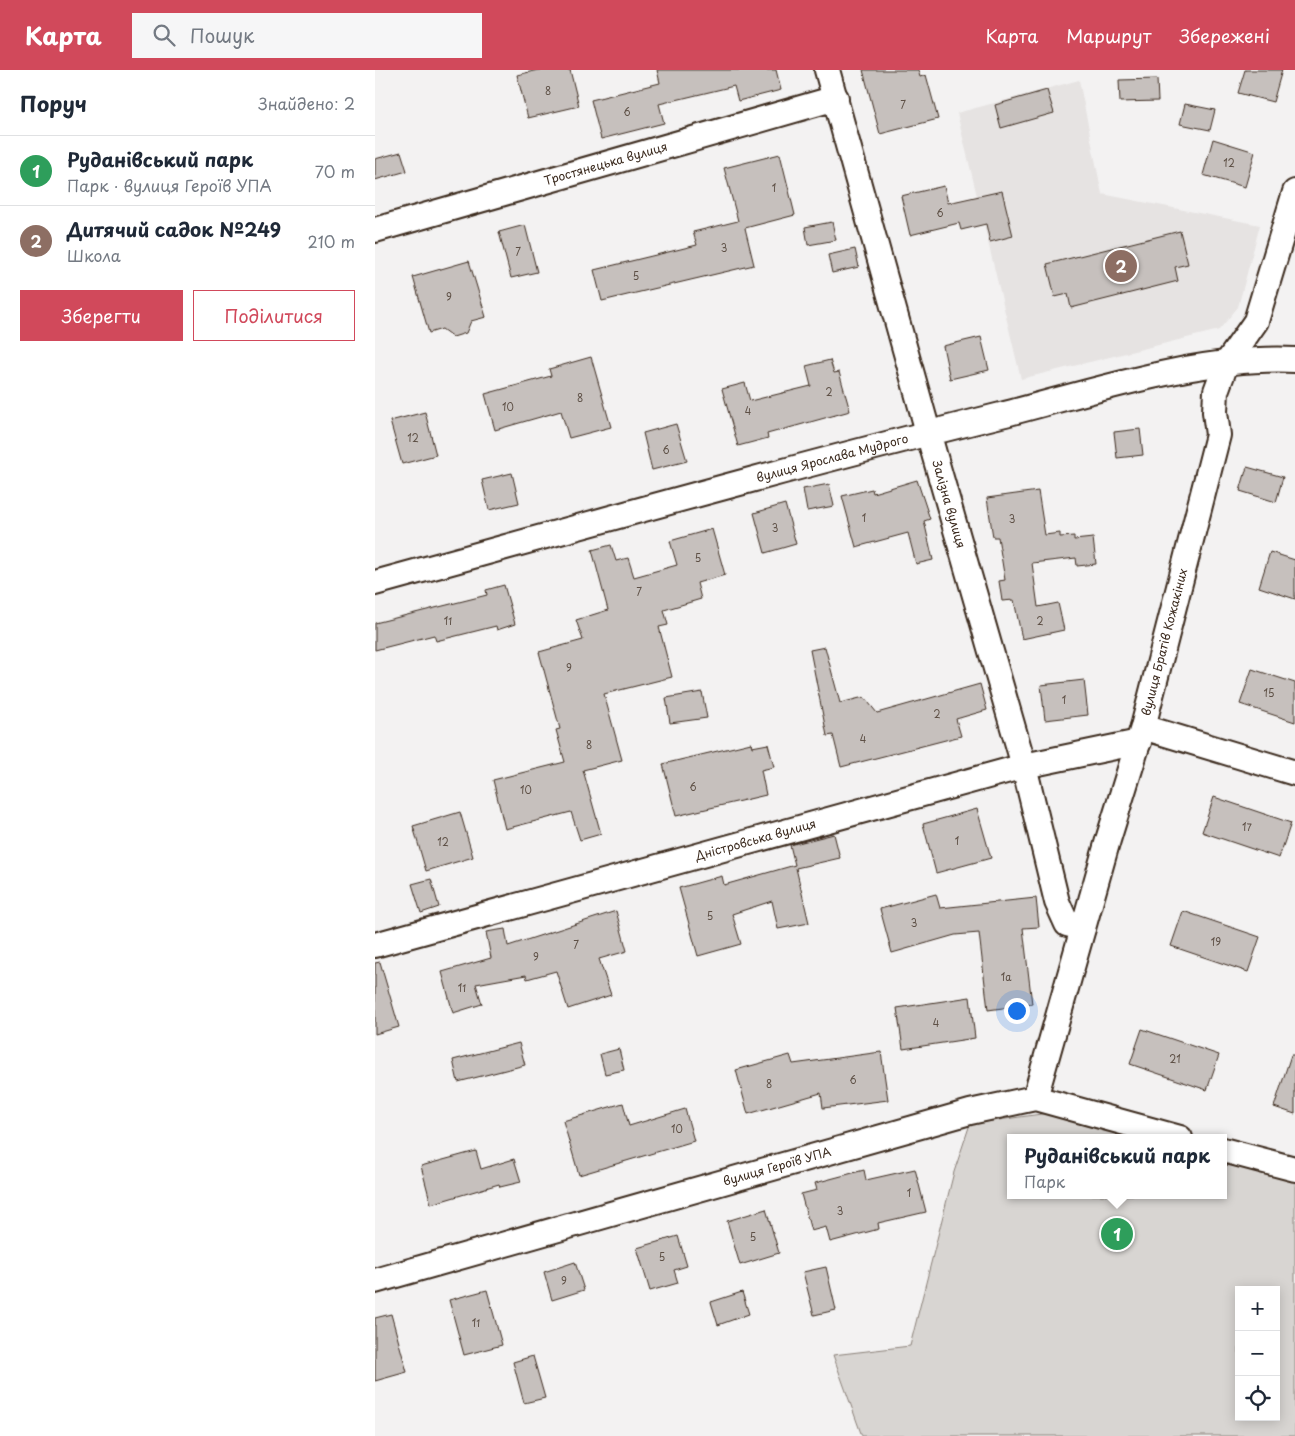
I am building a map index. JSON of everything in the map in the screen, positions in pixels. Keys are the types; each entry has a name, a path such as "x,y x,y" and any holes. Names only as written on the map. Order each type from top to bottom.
{"street":[{"name":"Залізна вулиця","path":"827,70 928,433 1024,766 1057,902 1067,924 1083,928"},
{"name":"Тростянецька вулиця","path":"375,230 836,98"},
{"name":"вулиця Братів Кожакіних","path":"1035,1098 1141,734 1218,436 1215,412 1216,391 1226,364 1256,321 1295,192"},
{"name":"вулиця Ярослава Мудрого","path":"375,583 928,433 1178,371 1274,359 1295,360"},
{"name":"Дністровська вулиця","path":"375,945 1141,734"},
{"path":"1141,734 1295,773"},
{"name":"вулиця Героїв УПА","path":"375,1281 970,1112 1035,1098 1166,1134"},
{"path":"1227,1151 1295,1169"}],"shaded area":[{"path":"1079,80 1102,194 1260,225 1238,307 1219,330 1021,379 957,113"},
{"path":"1077,1109 1155,1134 1007,1134 1007,1199 1227,1199 1227,1156 1295,1177 1295,1436 862,1436 833,1355 910,1346 954,1172 970,1124"}],"building":[{"path":"538,70 570,70 579,106 528,118 517,75"},
{"path":"657,70 776,70 781,90 738,101 734,86 659,104 664,123 601,139 591,100 660,83"},
{"path":"863,70 918,70 920,77 926,75 938,119 880,134"},
{"path":"1245,70 1282,70 1273,102 1238,93"},
{"path":"1157,79 1158,101 1120,102 1119,80"},
{"path":"1047,90 1054,113 1001,128 995,105"},
{"path":"1185,104 1215,110 1210,130 1180,124"},
{"path":"1213,139 1255,152 1245,187 1203,175"},
{"path":"401,152 407,171 375,180 375,159"},
{"path":"780,154 795,215 745,228 754,265 602,301 594,270 697,245 693,232 738,221 724,168"},
{"path":"944,186 948,203 1002,191 1013,236 990,242 986,224 961,230 959,223 910,235 901,196"},
{"path":"832,222 836,240 808,245 805,227"},
{"path":"525,225 537,272 511,278 499,232"},
{"path":"1180,231 1188,264 1175,267 1178,281 1071,308 1068,294 1055,297 1047,264"},
{"path":"855,249 859,267 832,273 828,255"},
{"path":"469,261 486,317 471,321 466,333 453,337 442,329 429,333 413,277"},
{"path":"981,337 989,370 950,379 943,346"},
{"path":"591,357 611,427 569,438 561,411 495,430 485,394 551,376 549,369"},
{"path":"830,360 834,373 839,372 850,411 767,434 768,438 738,446 722,389 745,383 750,401 811,386 806,366"},
{"path":"425,412 436,455 402,464 390,421"},
{"path":"676,424 687,461 652,470 643,433"},
{"path":"1140,429 1143,455 1117,458 1114,432"},
{"path":"1247,467 1283,477 1276,502 1240,491"},
{"path":"512,473 519,503 489,510 482,480"},
{"path":"917,480 930,519 924,521 933,560 916,564 908,533 856,547 842,496 872,489 873,493"},
{"path":"829,484 834,506 807,511 803,489"},
{"path":"1038,491 1045,535 1060,533 1060,537 1074,536 1074,540 1093,538 1096,564 1077,566 1076,558 1032,563 1038,607 1058,603 1064,630 1022,639 1014,600 1002,601 999,581 1005,580 998,537 993,537 987,498"},
{"path":"785,504 796,544 765,553 754,513"},
{"path":"712,529 725,575 697,583 701,599 664,610 668,625 659,627 672,677 604,694 622,760 583,770 601,834 580,840 571,812 505,829 493,780 565,762 556,730 560,729 539,652 583,640 576,620 608,610 592,550 611,545 616,561 628,558 634,577 677,565 670,541"},
{"path":"1270,552 1295,560 1295,599 1259,587"},
{"path":"504,585 515,624 497,630 496,626 436,641 434,635 375,650 375,623 487,595 486,590"},
{"path":"825,647 840,703 864,697 877,713 980,684 987,710 956,719 961,736 841,767 833,735 827,736 810,650"},
{"path":"1252,669 1295,683 1295,722 1240,704"},
{"path":"1084,680 1088,715 1045,720 1041,685"},
{"path":"702,692 707,718 670,723 666,698"},
{"path":"751,743 752,747 768,744 774,767 761,770 766,795 676,816 663,764"},
{"path":"1214,797 1291,823 1279,858 1202,832"},
{"path":"977,809 991,858 936,873 923,824"},
{"path":"460,812 473,857 426,871 413,826"},
{"path":"834,834 840,858 796,868 809,923 778,929 772,901 732,914 741,944 698,956 679,888 722,876 724,885 795,865 790,845"},
{"path":"431,879 439,907 421,913 412,884"},
{"path":"936,894 940,908 1036,898 1039,927 1023,928 1032,1004 988,1010 979,933 955,935 892,953 880,909"},
{"path":"616,911 627,951 599,959 611,995 568,1009 556,971 527,979 526,975 476,984 482,1004 453,1013 442,972 491,958 486,932 505,929 508,946"},
{"path":"1183,911 1260,937 1248,972 1171,946"},
{"path":"380,962 399,1027 375,1034 375,963"},
{"path":"970,997 975,1038 903,1049 897,1008"},
{"path":"1142,1029 1219,1055 1207,1090 1130,1064"},
{"path":"519,1043 525,1065 458,1082 453,1060"},
{"path":"619,1049 624,1070 605,1074 600,1054"},
{"path":"881,1052 888,1100 823,1108 821,1093 748,1114 736,1070 790,1055 793,1064"},
{"path":"1291,1055 1295,1055 1295,1114 1274,1107"},
{"path":"623,1103 629,1126 685,1109 694,1141 579,1175 563,1121"},
{"path":"476,1151 481,1169 514,1159 521,1182 500,1187 499,1184 431,1204 421,1166"},
{"path":"915,1169 926,1212 878,1223 879,1229 830,1242 826,1227 811,1231 801,1194 817,1190 815,1183 864,1170 866,1180"},
{"path":"766,1209 779,1253 740,1265 727,1221"},
{"path":"678,1236 687,1266 674,1270 678,1283 650,1291 637,1248"},
{"path":"575,1262 584,1290 552,1300 544,1272"},
{"path":"826,1267 836,1310 814,1315 803,1272"},
{"path":"487,1290 502,1345 464,1355 449,1300"},
{"path":"742,1292 749,1314 718,1325 711,1302"},
{"path":"391,1314 407,1372 375,1381 375,1318"},
{"path":"533,1356 545,1398 524,1403 513,1362"}],"place":[{"name":"Дитячий садок №249","path":"1121,266"},
{"name":"Руданівський парк","path":"1117,1234"}]}
